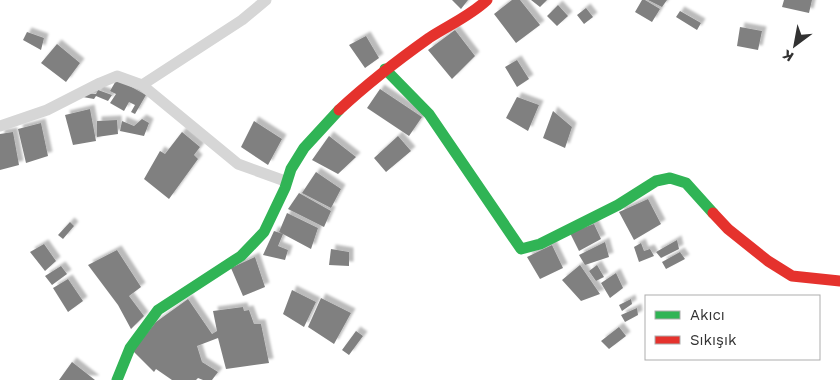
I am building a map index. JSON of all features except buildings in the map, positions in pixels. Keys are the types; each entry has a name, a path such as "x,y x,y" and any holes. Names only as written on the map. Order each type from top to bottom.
{"street":[{"path":"142,85 242,20 266,0"},
{"path":"117,380 130,348 158,310 241,256 264,232 285,188 285,181 294,162 320,128 386,69 487,0"},
{"path":"386,69 429,114 521,249 540,244 618,205 656,182 670,178 686,183 728,229 768,261 792,276 840,281"},
{"path":"0,126 47,110 100,82 117,76 142,85 238,164 285,181"}],"traffic: fast":[{"path":"385,69 429,114 521,249 540,244 618,205 656,181 670,178 686,183 713,213"},
{"path":"117,380 130,348 158,310 241,256 264,232 285,188 291,169 304,148 339,110"}],"traffic: jam":[{"path":"339,110 406,55 429,38 474,11 487,0"},
{"path":"713,213 728,229 768,261 792,276 840,281"}]}
